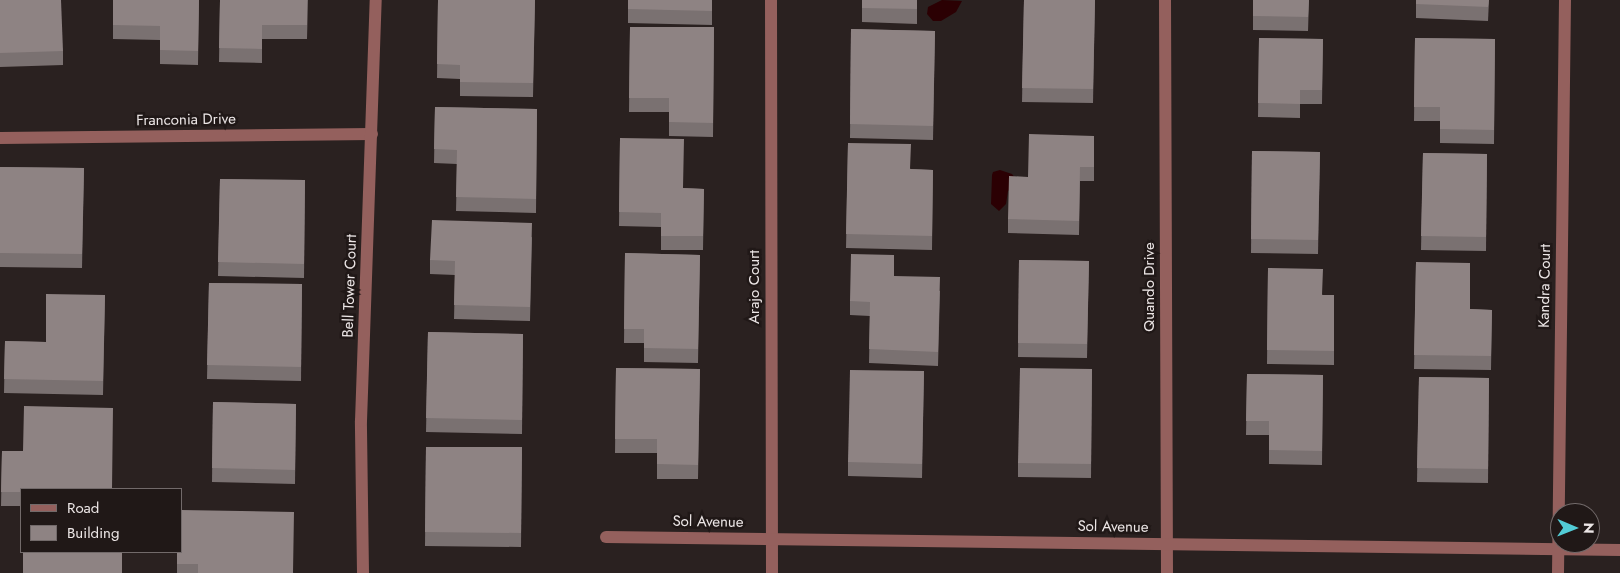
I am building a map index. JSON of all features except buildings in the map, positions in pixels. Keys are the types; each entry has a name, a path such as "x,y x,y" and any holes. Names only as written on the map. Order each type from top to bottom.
{"street":[{"name":"Bell Tower Court","path":"363,573 361,421 376,0"},
{"name":"Arajo Court","path":"771,0 772,573"},
{"name":"Quando Drive","path":"1165,0 1167,573"},
{"name":"Kandra Court","path":"1559,503 1565,0"},
{"name":"Franconia Drive","path":"0,138 372,134"},
{"name":"Sol Avenue","path":"606,537 1550,549"},
{"name":"Sol Avenue","path":"1600,550 1620,550"},
{"name":"Kandra Court","path":"1558,553 1558,573"}],"shaded area":[{"path":"942,0 962,1 956,12 941,21 933,21 927,14 928,7"},
{"path":"1000,170 1012,174 1015,178 1012,188 1008,191 1006,204 999,211 991,204 992,175 993,172"}]}
